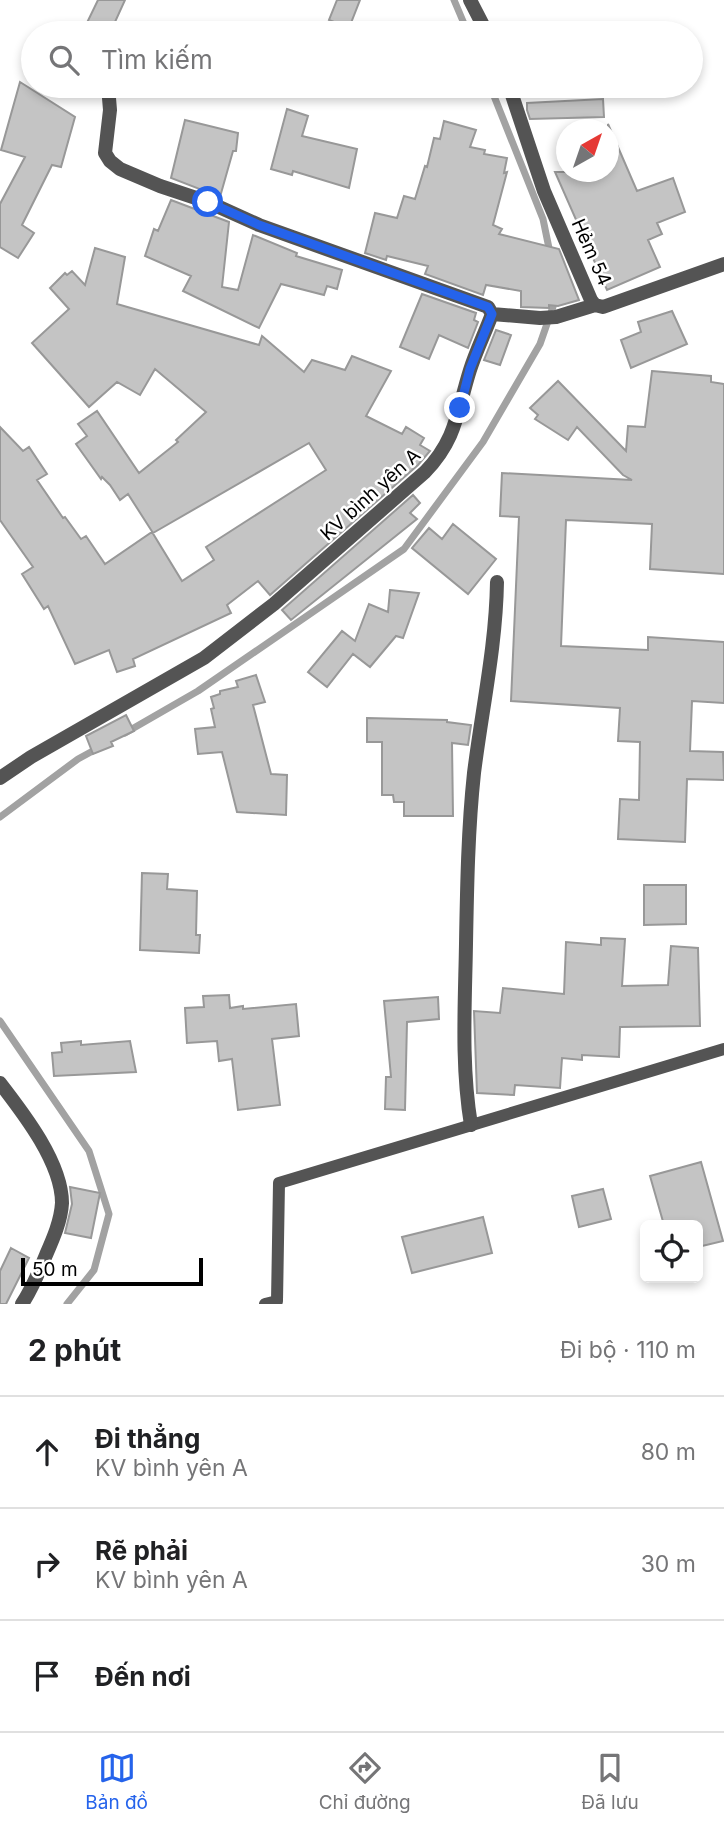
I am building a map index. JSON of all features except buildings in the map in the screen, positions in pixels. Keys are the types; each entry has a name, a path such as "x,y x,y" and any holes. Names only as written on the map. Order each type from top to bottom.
{"street":[{"path":"470,0 481,21"},
{"path":"109,98 105,153 120,169 208,202 259,225 488,307 492,314 556,317 595,305"},
{"name":"Hẻm 54","path":"513,98 544,191 595,305 603,307 724,264"},
{"name":"KV bình yên A","path":"0,778 30,757 204,658 274,604 425,472 443,452 450,438 470,369 492,314"},
{"path":"471,1125 464,1042 467,902 474,776 494,634 497,582"},
{"path":"0,1083 39,1139 60,1189 62,1204 56,1231 22,1304"}],"lane":[{"path":"273,1303 279,1183 724,1049"}],"waterway":[{"path":"454,0 463,21"},
{"path":"495,98 543,219 550,253"},
{"path":"125,733 198,691 404,549 483,442 540,344 556,298"},
{"path":"0,817 78,759 100,747"},
{"path":"0,1021 89,1151 109,1214 94,1270 67,1304"}],"route":[{"path":"208,202 335,254 488,307 492,314 470,369 460,408"}]}
